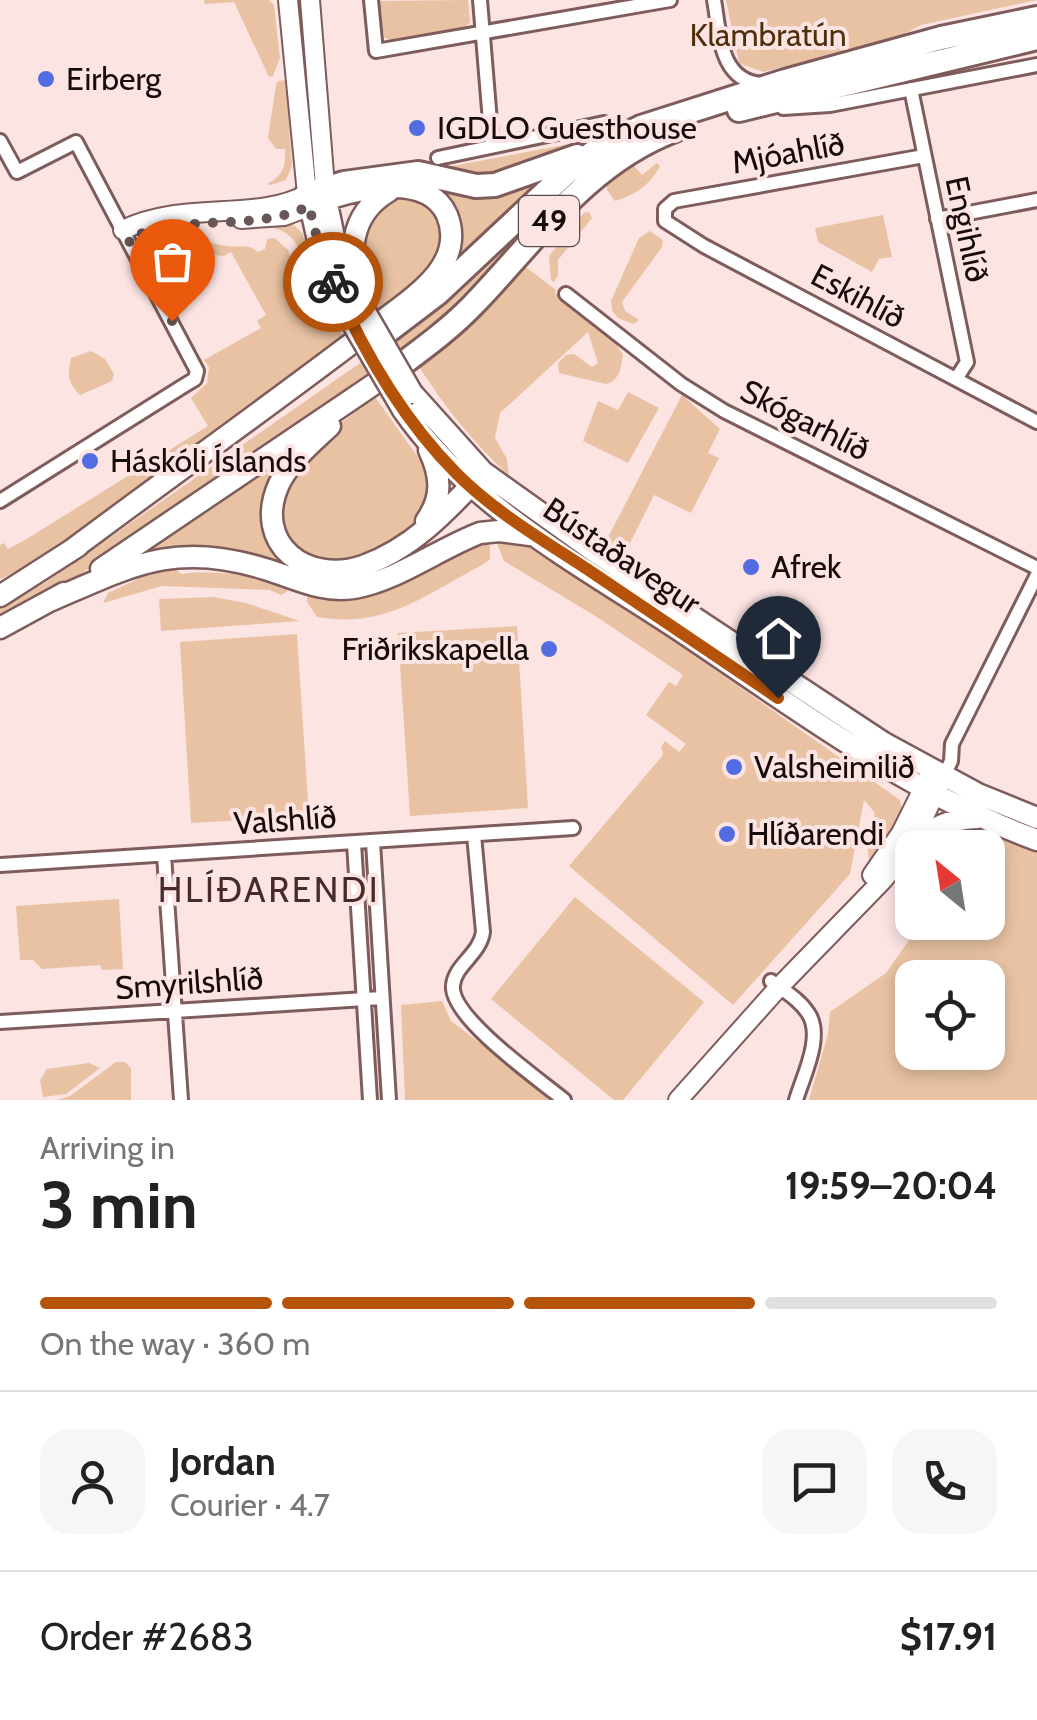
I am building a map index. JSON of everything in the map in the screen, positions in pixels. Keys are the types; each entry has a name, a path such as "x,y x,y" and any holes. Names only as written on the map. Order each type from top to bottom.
{"highway":[{"name":"49","path":"370,344 438,293 565,174 599,148 678,114 785,80 941,38 1037,18"},
{"name":"49","path":"389,374 471,307 578,191 609,165 657,137 737,110 1037,38"},
{"path":"317,197 418,173 476,186 495,185 599,148"}],"main road":[{"path":"68,552 318,368 436,274 452,240 446,214 430,194 400,186 317,197"},
{"path":"355,306 352,265 356,227 369,205 400,186"},
{"name":"Bústaðavegur","path":"317,197 319,246 408,401 418,431 482,483 598,554 828,707 938,773 1037,818"},
{"name":"49","path":"0,596 133,513 370,344"},
{"name":"49","path":"0,628 52,600 173,523 389,374"},
{"path":"366,390 292,463 279,484 272,507 273,529 282,547 300,564 324,572 360,567 403,546 482,483"},
{"name":"Bústaðavegur","path":"408,401 482,483 538,537 798,712 928,793 1037,840"},
{"path":"403,546 429,518 439,497 437,469 418,431"},
{"path":"403,568 433,543 482,483"},
{"path":"52,600 145,561 180,555 214,557 324,588 354,588 480,533 510,531 538,537"},
{"path":"932,830 958,819 980,818"}],"street":[{"path":"288,0 317,197"},
{"path":"371,0 376,51 670,0"},
{"path":"480,0 492,146"},
{"path":"714,0 724,56 738,76 758,84 785,80"},
{"path":"308,5 317,197"},
{"path":"737,110 830,105 1037,65"},
{"name":"Engihlíð","path":"911,89 966,362 956,378"},
{"path":"438,158 604,123"},
{"path":"0,141 17,172 76,142 196,368 195,379 0,501"},
{"name":"Mjóahlíð","path":"670,205 924,156"},
{"path":"126,235 166,214 284,204 317,197"},
{"path":"937,219 1037,200"},
{"name":"Eskihlíð","path":"670,205 665,221 704,246 1037,422"},
{"name":"Skógarhlíð","path":"566,294 681,384 724,411 1037,572"},
{"path":"678,1100 874,872 902,833 928,793 938,773 940,756 952,744 1037,572"},
{"path":"915,830 928,793"},
{"name":"Valshlíð","path":"0,865 573,828"},
{"path":"474,835 483,932 481,943 454,980 454,997 469,1020 564,1100"},
{"path":"373,842 389,1100"},
{"path":"354,843 370,1100"},
{"path":"164,854 181,1100"},
{"path":"775,984 895,865"},
{"path":"775,984 809,1014 814,1032 796,1100"},
{"name":"Smyrilshlíð","path":"0,1022 382,998"}],"green space":[{"path":"204,0 269,0 274,5 280,58 273,76 269,77 234,2 205,4"},
{"path":"468,0 470,22 465,27 391,41 384,37 379,1"},
{"name":"Klambratún","path":"726,0 1037,0 921,25 895,39 763,72 739,63"},
{"path":"286,80 292,166 286,180 271,185 267,184 280,174 285,161 285,149 276,149 268,138 276,85"},
{"path":"585,141 586,144 503,178 447,173 447,167"},
{"path":"657,163 660,166 652,178 629,196 615,201 607,190 606,183 626,166 634,166 642,175"},
{"path":"564,168 451,270 462,226 454,207 436,188 442,180"},
{"path":"397,197 426,206 445,232 435,266 378,311 362,272 360,252 370,211"},
{"path":"589,212 592,218 558,260 554,282 549,256 584,213"},
{"path":"883,215 892,257 879,259 872,272 818,242 815,228"},
{"path":"292,223 302,233 344,340 62,546 29,567 0,579 0,545 4,543 8,549 30,537 208,426 191,398 207,383 209,367 204,360 261,328 257,321 266,315 231,252 214,255 208,246 154,276 144,247 164,239 185,239 258,252 265,249 267,239 275,238 288,250 294,267 304,262 295,242 286,233 265,226"},
{"path":"522,227 527,231 419,338 75,578 0,619 0,608 46,582 413,326 462,286"},
{"path":"650,231 663,240 662,247 622,302 625,311 639,320 634,324 618,318 611,301 639,238"},
{"path":"523,265 595,325 593,328 614,341 623,355 617,376 606,384 559,373 558,363 566,355 574,354 592,367 598,363 588,332 500,413 495,438 507,459 509,476 459,422 416,362"},
{"path":"91,351 105,359 114,374 112,381 80,395 70,378 71,358"},
{"path":"628,392 659,408 628,463 583,441 598,401 618,410"},
{"path":"682,395 720,429 708,453 719,458 691,513 654,495 621,561 603,547"},
{"path":"375,397 420,460 435,492 429,510 404,537 371,554 334,562 304,557 281,535 281,493 328,433"},
{"path":"325,422 266,506 301,573 132,558"},
{"name":"Hlíðarendi","path":"496,541 527,544 603,591 900,800 903,816 869,861 867,844 875,813 864,800 850,874 733,1005 569,866 663,755 661,747 665,741 679,752 686,744 646,715 669,682 676,686 683,675 504,561"},
{"path":"486,543 490,546 490,559 482,565 423,598 384,614 341,619 317,617 307,602 307,593 346,598 380,593"},
{"path":"161,568 182,574 252,577 288,591 281,595 270,590 162,586 103,603 108,593"},
{"path":"213,597 300,621 161,631 159,599"},
{"path":"517,626 528,808 410,816 398,633"},
{"path":"297,634 309,816 191,823 180,642"},
{"path":"962,824 982,830 960,830"},
{"path":"1005,837 1037,847 1037,1100 809,1100 828,1034 830,1012 886,973 895,960 895,1070 1005,1070 1005,960 895,960 909,940 1005,940"},
{"path":"575,897 704,1002 623,1100 614,1100 491,999"},
{"path":"119,899 123,969 102,970 100,965 42,969 33,960 20,960 16,906"},
{"path":"442,1001 451,1021 550,1096 549,1100 405,1100 401,1005"},
{"path":"116,1062 125,1062 131,1068 131,1100 57,1100 70,1096"},
{"path":"89,1063 100,1068 66,1094 43,1097 40,1080 47,1069"}],"way so far":[{"path":"172,321 128,239 154,228 284,216 309,206 333,282"}],"place":[{"name":"Eirberg","path":"46,79"},
{"name":"IGDLO Guesthouse","path":"417,128"},
{"name":"Háskóli Íslands","path":"90,461"},
{"name":"Afrek","path":"751,567"},
{"name":"Friðrikskapella","path":"549,649"},
{"name":"Valsheimilið","path":"734,767"},
{"name":"Hlíðarendi","path":"727,834"}],"district":[{"name":"HLÍÐARENDI","path":"269,890"}],"route":[{"path":"333,282 382,378 418,431 455,472 538,537 778,698"}]}
